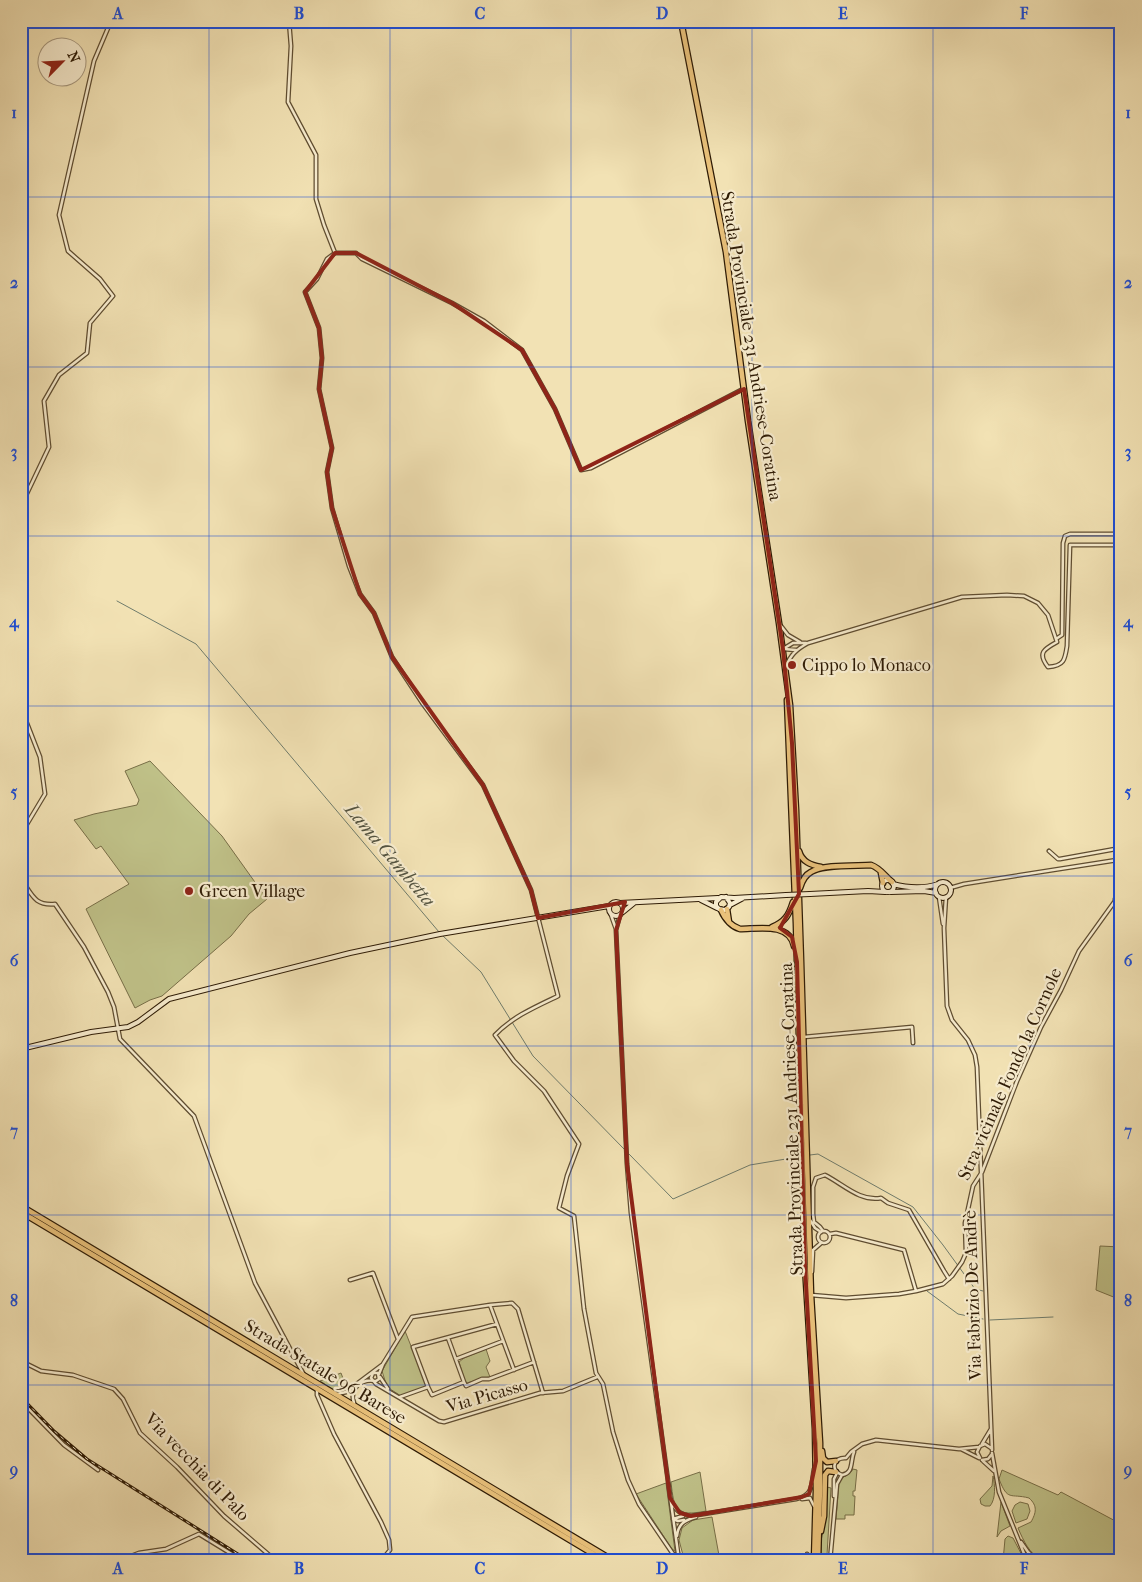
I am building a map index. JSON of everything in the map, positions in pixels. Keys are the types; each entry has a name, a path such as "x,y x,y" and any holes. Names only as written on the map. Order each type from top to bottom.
{"main road":[{"name":"Strada Provinciale 231 Andriese-Coratina","path":"681,21 725,246 744,389 783,649 792,733 797,840 797,962 805,1266 816,1461 814,1561"},
{"name":"Strada Provinciale 231 Andriese-Coratina","path":"786,676 804,1037 810,1295 820,1443 818,1561"},
{"path":"797,840 800,854 804,860 809,864 822,868"},
{"path":"769,929 786,920 797,900 800,887 806,876 812,871 822,868 871,865 878,868 893,883 894,889 891,892"},
{"path":"880,871 885,892"},
{"path":"21,1049 91,1032 118,1029 135,1024 169,998 407,940 595,909 609,906 615,902 868,891 924,891 946,897 950,894 950,888 945,882 929,887 906,887 886,881 882,885 868,891"},
{"path":"937,895 935,888 938,884"},
{"path":"726,897 729,900 729,923"},
{"path":"699,899 719,909 729,907 746,897"},
{"path":"718,898 716,902 719,909 734,928 740,930 778,929 791,936 797,962"},
{"path":"595,909 616,916 636,902"},
{"path":"620,903 623,908 621,914"},
{"path":"609,906 610,914"},
{"name":"Strada Statale 96 Barese","path":"21,1206 614,1561"},
{"name":"Strada Statale 96 Barese","path":"21,1212 605,1561"},
{"path":"820,1443 825,1460 830,1462 836,1461"},
{"path":"818,1544 824,1516 825,1475 828,1471 837,1472"}],"street":[{"path":"21,506 49,448 44,402 59,375 87,353 90,323 113,296 100,279 68,251 59,215 94,61 111,21"},
{"path":"288,21 291,46 288,102 316,155 316,199 334,253"},
{"path":"678,1555 672,1554 633,1492 625,1473 613,1432 603,1384 597,1377 584,1309 574,1216 559,1208 567,1176 579,1144 544,1091 514,1061 494,1035 504,1025 518,1016 558,996 531,890 483,785 423,704 392,657 374,612 360,594 349,566 332,508 327,472 332,448 319,389 322,358 320,336 305,292 317,279 328,259 334,253 356,253 362,259 452,303 484,321 522,350 555,409 582,470 591,468 744,389"},
{"path":"1056,639 1062,635 1063,542 1065,536 1070,534 1121,534"},
{"path":"785,668 790,657 808,643 962,597 1007,595 1024,596 1038,603 1048,615 1057,642 1046,648 1043,653 1043,660 1048,667 1056,666 1062,663 1068,646 1070,545 1121,545"},
{"path":"779,623 788,635 800,642"},
{"path":"783,649 800,642 808,643"},
{"path":"783,649 798,649"},
{"path":"21,708 40,757 45,794 21,834"},
{"path":"1049,851 1060,859 1121,848"},
{"path":"1117,849 1121,872"},
{"path":"950,888 964,884 1119,860"},
{"path":"21,879 37,902 46,905 55,904 84,947 112,1000 120,1039 194,1116 254,1283 304,1376"},
{"path":"937,895 944,928"},
{"name":"Stra vicinale Fondo la Cornole","path":"810,1295 846,1298 916,1291 943,1284 959,1267 966,1252 965,1223 973,1186 982,1172 1017,1081 1079,951 1121,895"},
{"path":"944,928 946,897"},
{"path":"610,914 616,930 631,1213 676,1542 678,1555 682,1561"},
{"path":"616,930 621,914"},
{"name":"Via Fabrizio De Andrè","path":"944,928 947,1006 952,1020 968,1040 975,1055 977,1067 992,1452 999,1492 1016,1533"},
{"path":"804,1037 912,1027 913,1043"},
{"path":"822,1231 813,1219 812,1195 816,1178 825,1174 862,1197 881,1198 888,1203 909,1210 949,1278"},
{"path":"808,1206 812,1225 822,1231 904,1250 916,1291"},
{"path":"821,1243 818,1237 822,1231"},
{"path":"810,1278 813,1270 813,1250 821,1243 825,1244 830,1241 830,1234"},
{"path":"350,1280 373,1273 398,1339"},
{"path":"358,1408 352,1399 355,1390 363,1382 379,1380 383,1364 412,1317 490,1304 512,1303 518,1309 544,1393"},
{"path":"490,1304 514,1370"},
{"path":"464,1382 432,1395 413,1347 497,1324"},
{"path":"448,1338 466,1386 534,1362"},
{"path":"456,1360 504,1341"},
{"name":"Via vecchia di Palo","path":"21,1361 41,1371 73,1375 114,1389 123,1400 140,1433 177,1467 224,1516 276,1561"},
{"path":"333,1393 343,1393 383,1364"},
{"path":"373,1373 379,1375 388,1391"},
{"path":"373,1373 371,1377 373,1381"},
{"name":"Via Picasso","path":"373,1381 439,1421 444,1422 544,1393 563,1391 597,1377"},
{"path":"400,1397 428,1387"},
{"path":"318,1389 317,1395 334,1434 389,1540 390,1550 382,1561"},
{"path":"21,1401 64,1445 98,1470"},
{"path":"981,1459 977,1452 992,1428"},
{"path":"846,1458 864,1443 876,1440 959,1449 972,1453 988,1464 995,1472"},
{"path":"959,1449 988,1445 992,1452 988,1459 981,1459"},
{"path":"830,1561 836,1484 842,1475 849,1472 850,1463 856,1448"},
{"path":"842,1475 834,1467 836,1461 840,1458 846,1458"},
{"path":"846,1458 850,1463"},
{"path":"796,1499 809,1494 816,1461"},
{"path":"834,1503 834,1483 837,1472"},
{"path":"670,1498 677,1510 687,1517"},
{"path":"673,1519 678,1516 699,1516 810,1498 815,1512"},
{"path":"676,1542 678,1529 687,1517"},
{"path":"1016,1533 1027,1561"},
{"path":"1016,1533 1028,1552 1037,1561"},
{"path":"118,1561 139,1553 166,1549 199,1534 242,1561"},
{"path":"806,1561 807,1554"}],"highlighted area":[{"path":"335,253 356,253 452,303 522,350 555,409 581,470 744,389 783,649 792,743 799,894 780,928 792,937 797,962 805,1266 816,1461 809,1494 802,1497 691,1516 680,1513 670,1498 627,1164 616,930 625,902 538,918 531,890 483,785 392,657 374,613 360,594 332,508 327,472 332,448 319,389 322,358 319,328 305,292"}],"green space":[{"name":"Green Village","path":"150,761 222,836 267,899 249,914 231,936 162,996 135,1008 86,909 129,884 101,846 96,849 74,820 137,805 139,800 125,771"},
{"path":"1100,1246 1121,1247 1121,1300 1096,1290"},
{"path":"405,1331 427,1386 401,1396 387,1387 382,1371"},
{"path":"486,1349 490,1361 486,1367 490,1377 467,1383 459,1362"},
{"path":"341,1373 347,1389 343,1391 333,1389 320,1381"},
{"path":"853,1469 857,1470 855,1491 853,1491 853,1496 855,1496 854,1515 845,1515 845,1519 836,1519 839,1481"},
{"path":"1002,1470 1058,1495 1061,1492 1121,1524 1121,1561 1041,1561 1027,1546 1018,1528 1031,1522 1035,1513 1034,1504 1029,1498 1007,1494 999,1479"},
{"path":"700,1472 706,1511 696,1513 683,1512 675,1505 671,1482"},
{"path":"993,1476 995,1488 993,1500 990,1506 985,1506 981,1504 980,1499 992,1486"},
{"path":"666,1483 675,1551 636,1494"},
{"path":"827,1487 831,1488 827,1555 821,1555 821,1541 826,1516"},
{"path":"1001,1502 1010,1526 1001,1531 997,1537"},
{"path":"1020,1502 1028,1504 1030,1511 1027,1519 1016,1523 1012,1511 1015,1505"},
{"path":"712,1517 720,1561 685,1561 679,1540 682,1528 693,1520"},
{"path":"1008,1536 1013,1538 1025,1561 1003,1561 1005,1539"}],"waterway":[{"name":"Lama Gambetta","path":"117,601 196,644 439,932"},
{"name":"Lama Gambetta","path":"442,935 481,972 533,1056 624,1149"},
{"name":"Lama Gambetta","path":"629,1154 673,1199 750,1165 798,1157"},
{"name":"Lama Gambetta","path":"810,1155 818,1154 913,1207 975,1289 983,1291"},
{"path":"927,1291 958,1314 983,1319"},
{"path":"990,1320 1053,1317"}],"railway":[{"path":"21,1397 54,1431 87,1459 249,1561"}],"place":[{"name":"Cippo lo Monaco","path":"792,665"},
{"name":"Green Village","path":"189,891"}]}
